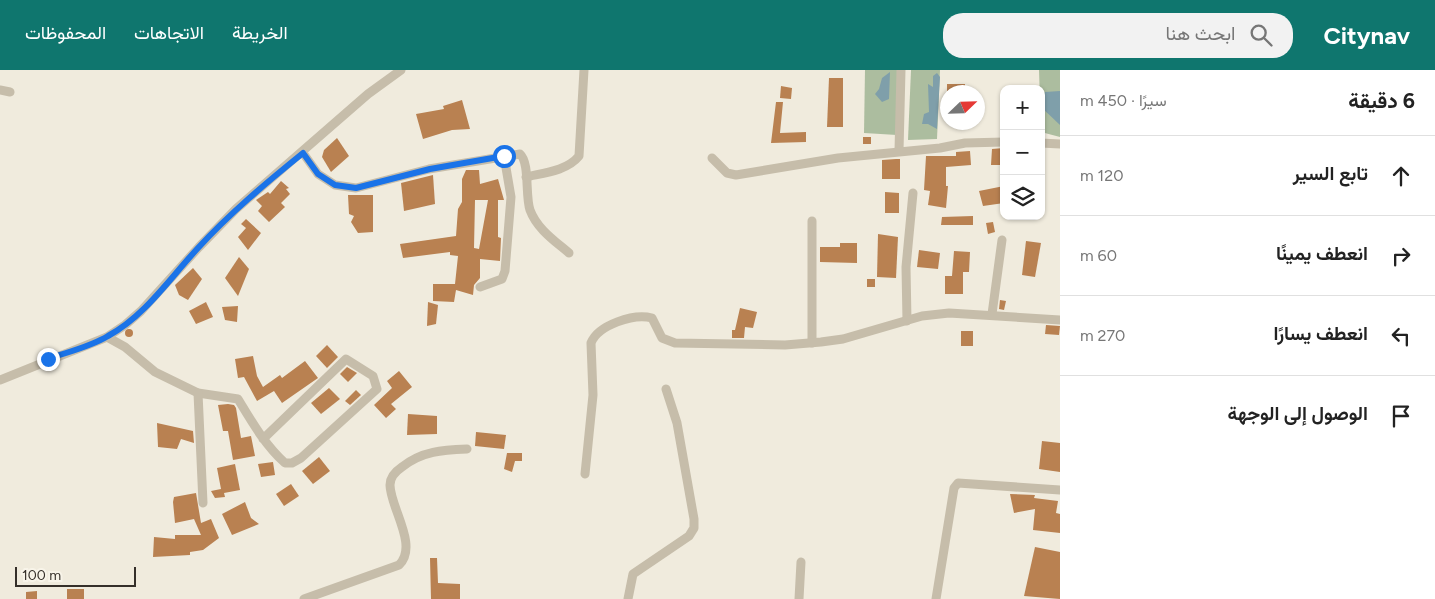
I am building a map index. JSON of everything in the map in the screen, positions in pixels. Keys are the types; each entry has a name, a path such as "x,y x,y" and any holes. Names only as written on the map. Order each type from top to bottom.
{"street":[{"path":"0,380 107,337 142,312 199,247 236,209 303,153 368,94 401,70"},
{"path":"526,177 562,168 574,162 579,156 584,70"},
{"path":"899,151 901,70"},
{"path":"0,90 10,92"},
{"path":"712,158 727,173 736,175 838,158 940,148 965,142 1000,142"},
{"path":"1045,143 1060,144"},
{"path":"303,153 318,174 335,185 356,188 430,169 515,154 522,156 530,209 536,221 569,253"},
{"path":"480,287 502,279 505,271 511,197 504,156"},
{"path":"907,321 906,267 913,193"},
{"path":"812,221 812,343"},
{"path":"992,314 1002,240"},
{"path":"585,474 593,395 592,343 594,337 600,332 625,320 652,318 662,338 675,343 812,343 843,339 907,321 949,313 992,314 1060,320"},
{"path":"107,337 126,347 155,372 198,392 238,399 263,439 285,463 292,464 301,458 377,389 373,376 346,359 263,439"},
{"path":"628,599 633,574 689,536 694,528 684,458 666,389"},
{"path":"198,392 203,503"},
{"path":"304,599 399,565 405,556 406,547 390,485 391,478 396,471 419,456 437,451 467,449"},
{"path":"936,599 954,488 958,483 1060,490"},
{"path":"799,599 802,562"}],"green space":[{"path":"865,70 899,70 897,135 864,133"},
{"path":"911,70 940,70 937,139 908,140"},
{"path":"1039,70 1060,70 1060,137 1045,133 1045,85 1039,85"}],"water":[{"path":"890,72 889,99 882,102 875,94 879,89 882,78"},
{"path":"937,73 940,77 937,129 928,124 922,124 924,114 929,112 928,84 933,87 933,76"},
{"path":"1060,91 1060,125 1045,111 1045,92"}],"building":[{"path":"829,78 843,78 843,127 827,127"},
{"path":"947,84 965,84 965,85"},
{"path":"781,86 792,88 791,99 780,98"},
{"path":"462,100 470,129 452,130 423,139 416,114 444,109 443,106"},
{"path":"776,102 783,102 780,133 806,132 806,142 771,143"},
{"path":"863,137 871,137 871,144 863,144"},
{"path":"337,138 349,156 331,172 322,157 324,150"},
{"path":"1000,148 1000,165 991,165 992,149"},
{"path":"970,151 971,165 946,167 946,186 948,186 946,208 928,205 930,191 924,190 926,156 956,156 956,152"},
{"path":"900,159 900,179 882,179 882,160"},
{"path":"466,170 479,170 480,184 498,179 504,200 498,200 498,237 501,238 500,261 480,259 480,278 474,285 473,295 456,290 454,302 433,301 433,284 455,284 458,256 450,255 450,252 403,258 400,244 456,236 458,209 462,202 462,179","holes":["475,200 488,200 479,249 474,248"]},
{"path":"433,175 435,204 404,211 401,183"},
{"path":"281,181 289,188 286,189 290,194 281,203 285,207 269,222 258,211 262,206 256,200 268,192 270,194"},
{"path":"1000,187 1000,204 983,206 979,191"},
{"path":"885,192 899,193 899,213 885,213"},
{"path":"348,195 373,195 373,232 358,233 351,222 354,216 349,214"},
{"path":"973,216 973,225 941,225 942,217"},
{"path":"246,219 261,233 248,250 238,237 246,228 241,224"},
{"path":"993,222 995,232 988,234 986,223"},
{"path":"878,234 898,237 896,278 877,277"},
{"path":"1026,241 1041,243 1035,277 1022,275"},
{"path":"840,243 857,243 857,263 820,262 820,247 840,247"},
{"path":"919,250 940,253 938,269 917,267"},
{"path":"954,251 970,252 969,272 963,272 963,294 945,294 945,276 952,276"},
{"path":"239,257 249,269 238,296 225,278"},
{"path":"193,268 202,279 188,300 179,295 175,285"},
{"path":"867,279 875,279 875,287 867,287"},
{"path":"1000,300 1006,301 1004,310 999,309"},
{"path":"206,302 213,317 196,324 189,311"},
{"path":"428,302 438,305 436,324 427,326"},
{"path":"238,306 237,322 225,320 222,307"},
{"path":"740,308 757,312 753,328 745,327 744,338 732,338 732,330 735,330"},
{"path":"1046,325 1060,326 1059,335 1045,334"},
{"path":"129,329 133,333 129,337 125,333"},
{"path":"961,331 973,331 973,346 961,346"},
{"path":"327,345 338,357 327,368 316,356"},
{"path":"253,356 257,376 263,387 280,375 282,378 305,361 318,378 282,403 274,391 257,401 244,377 238,378 235,359"},
{"path":"347,367 357,373 348,382 340,374"},
{"path":"399,371 412,387 391,404 396,409 386,418 374,405 392,388 387,381"},
{"path":"329,388 340,399 321,414 311,403"},
{"path":"356,390 361,395 350,405 345,401"},
{"path":"218,405 234,405 236,408 241,438 251,436 255,456 233,460 228,431 223,431"},
{"path":"408,414 437,416 437,434 407,435"},
{"path":"157,423 193,431 194,443 181,439 177,449 158,447"},
{"path":"476,432 506,435 504,449 475,446"},
{"path":"1042,441 1060,443 1060,472 1039,469"},
{"path":"507,453 522,453 522,461 515,461 512,472 504,469"},
{"path":"319,457 330,471 313,484 302,471"},
{"path":"273,462 275,475 261,477 258,464"},
{"path":"235,464 240,490 224,493 225,497 215,498 211,491 221,489 217,468"},
{"path":"291,484 299,496 284,506 276,494"},
{"path":"196,493 201,523 211,519 219,538 203,550 190,552 190,555 153,557 154,537 175,539 175,535 201,535 194,519 175,523 174,497"},
{"path":"1010,494 1035,495 1034,498 1058,501 1056,513 1060,514 1060,533 1033,530 1035,509 1014,513"},
{"path":"245,502 251,518 259,524 232,535 222,514"},
{"path":"1035,547 1060,552 1060,599 1024,596"},
{"path":"430,558 437,558 438,583 460,584 460,599 431,599"},
{"path":"67,589 84,589 84,599 67,599"},
{"path":"37,591 37,599 26,599 26,592"}],"route":[{"path":"48,359 107,337 142,312 199,247 236,209 303,153 318,174 335,185 356,188 430,169 504,156"}]}
